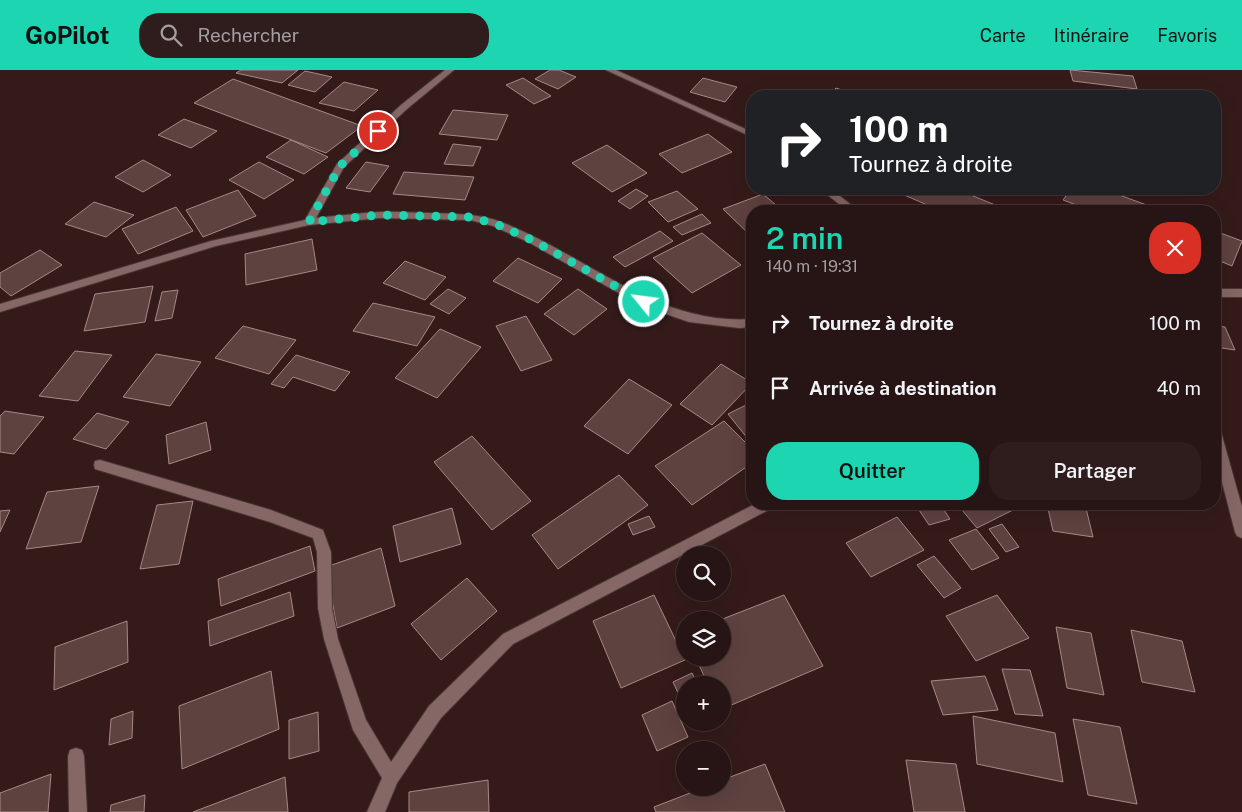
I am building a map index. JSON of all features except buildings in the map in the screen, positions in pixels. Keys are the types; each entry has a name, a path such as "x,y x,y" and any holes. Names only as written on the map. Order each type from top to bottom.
{"street":[{"path":"309,222 340,166 404,107 450,70"},
{"path":"610,70 746,132"},
{"path":"833,195 846,205"},
{"path":"0,308 215,244 309,222 380,215 470,217 496,224 532,240 644,302 689,318 746,323"},
{"path":"1221,292 1242,293"},
{"path":"1221,454 1242,532"},
{"path":"100,465 271,516 318,534 324,552 325,608 331,639 359,724 391,777"},
{"path":"376,812 391,777 435,712 508,639 755,510"},
{"path":"76,756 78,812"}],"route":[{"path":"378,131 340,166 309,222 380,215 470,217 496,224 532,240 644,302"}]}
